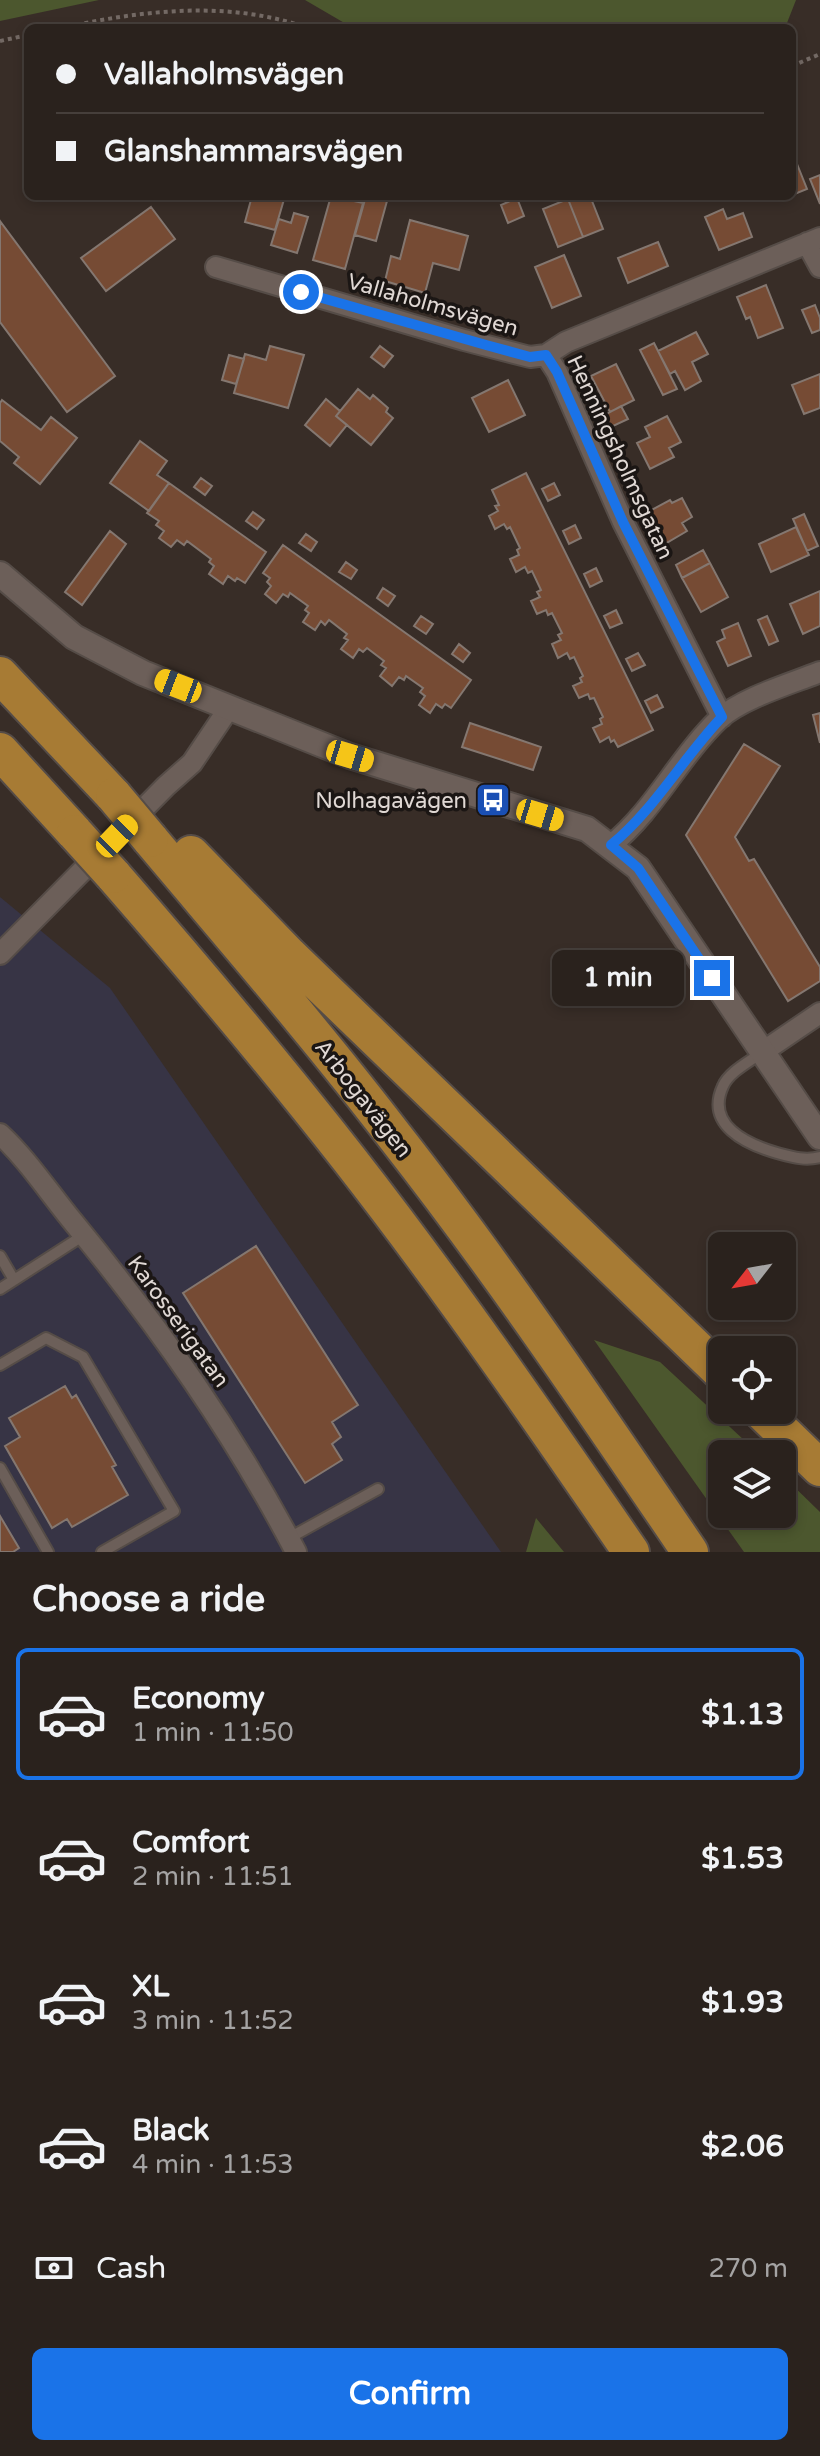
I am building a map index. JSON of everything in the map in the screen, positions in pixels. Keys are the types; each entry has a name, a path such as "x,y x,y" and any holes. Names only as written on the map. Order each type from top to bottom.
{"highway":[{"name":"Arbogavägen","path":"0,675 114,796 397,1138 585,1397 690,1552"},
{"path":"0,751 198,973 350,1160 494,1355 631,1552"},
{"path":"150,839 181,844 299,965 708,1359"},
{"path":"774,1424 820,1468"}],"street":[{"path":"814,240 820,267"},
{"name":"Henningsholmsgatan","path":"722,717 623,522 557,372 546,355 566,342 814,240"},
{"name":"Vallaholmsvägen","path":"216,267 464,340 530,357 546,355"},
{"path":"0,574 74,637 143,673 350,756 587,829 611,845 638,868 663,902 820,1137"},
{"path":"611,845 629,831 695,746 722,717 740,706 820,672"},
{"path":"0,954 192,763 229,708"},
{"path":"761,1053 820,1013"},
{"name":"Karosserigatan","path":"0,1134 146,1313 204,1393 263,1489 292,1545"}],"lane":[{"path":"761,1053 724,1083 718,1102 724,1123 734,1135 752,1146 800,1159 820,1157"},
{"path":"0,1289 84,1235"},
{"path":"0,1256 14,1280"},
{"path":"0,1365 46,1338 83,1357 174,1511 102,1552"},
{"path":"0,1468 48,1552"},
{"path":"292,1545 378,1489"}],"path":[{"path":"211,3 279,14 300,24"},
{"path":"80,24 162,7 199,4"},
{"path":"0,41 24,36"},
{"path":"796,64 820,54"}],"shaded area":[{"path":"0,897 110,988 501,1552 0,1552"}],"green space":[{"path":"0,0 99,0 0,21"},
{"path":"305,0 796,0 787,24 346,24"},
{"path":"594,1340 660,1362 708,1407 708,1424 727,1424 744,1440 708,1440 708,1501"},
{"path":"796,1489 820,1512 820,1552 744,1552 727,1528 796,1528"},
{"path":"536,1518 564,1552 526,1552"}],"building":[{"path":"796,162 807,189 796,193"},
{"path":"820,175 820,204 810,179"},
{"path":"251,200 284,200 275,230 245,222"},
{"path":"330,200 363,203 345,269 313,260"},
{"path":"365,200 387,201 376,241 355,235"},
{"path":"518,200 524,216 508,223 501,205"},
{"path":"568,200 592,200 603,229 583,237"},
{"path":"568,200 583,237 558,247 543,209"},
{"path":"151,207 175,239 106,291 81,258"},
{"path":"723,209 727,219 743,213 752,237 719,250 705,217"},
{"path":"294,213 308,217 297,253 271,245 279,219 291,223"},
{"path":"410,220 468,236 459,270 433,263 425,293 385,281 391,256 400,259"},
{"path":"0,221 115,376 67,412 0,322"},
{"path":"658,242 668,266 628,283 618,258"},
{"path":"564,255 581,296 552,308 535,267"},
{"path":"766,285 783,328 758,338 750,317 746,319 737,297"},
{"path":"815,305 820,330 812,333 802,310"},
{"path":"696,332 708,354 692,362 701,381 685,390 675,371 670,374 658,351"},
{"path":"654,343 677,389 663,395 640,350"},
{"path":"270,346 304,355 288,408 234,393 245,354 266,360"},
{"path":"380,346 393,356 384,367 371,357"},
{"path":"229,355 244,359 236,384 222,380"},
{"path":"616,364 634,400 610,412 591,376"},
{"path":"820,374 820,408 804,414 792,385"},
{"path":"508,380 525,415 489,432 472,398"},
{"path":"358,389 370,399 373,395 388,408 386,412 393,418 371,445 336,416"},
{"path":"326,399 340,411 336,416 347,425 330,446 305,425"},
{"path":"2,400 41,430 51,417 77,438 40,484 14,463 19,457 0,441"},
{"path":"621,406 628,419 611,427 605,415"},
{"path":"667,416 681,442 669,448 674,457 650,469 637,443 650,437 645,427"},
{"path":"140,441 167,461 157,475 169,483 149,511 110,483"},
{"path":"526,473 653,730 618,747 609,737 600,742 593,728 602,724 600,719 603,717 594,698 590,699 588,694 579,698 573,686 582,682 580,678 583,676 574,657 570,659 567,653 558,658 552,644 561,640 558,635 562,633 552,613 548,615 546,610 537,614 531,601 540,597 537,592 541,590 532,571 528,573 525,567 516,572 510,559 519,555 517,550 520,548 510,527 507,529 504,524 495,529 489,516 498,511 495,506 499,505 492,490"},
{"path":"201,478 212,486 205,495 194,487"},
{"path":"169,483 266,552 245,583 228,576 223,584 209,574 214,566 209,562 211,559 187,541 184,545 177,540 171,547 159,538 164,531 156,525 159,521 147,513"},
{"path":"554,483 560,495 548,501 542,489"},
{"path":"682,498 692,517 682,523 687,531 663,545 646,513 670,500 672,503"},
{"path":"253,512 264,520 257,529 246,521"},
{"path":"804,514 818,546 807,551 793,519"},
{"path":"575,525 581,538 569,544 563,531"},
{"path":"796,527 809,555 771,572 759,544"},
{"path":"110,531 126,544 82,605 65,592"},
{"path":"306,534 317,542 311,551 299,543"},
{"path":"283,545 471,680 451,708 436,704 430,713 419,705 425,696 420,692 423,688 406,676 404,680 399,677 392,686 380,676 386,668 381,665 384,661 367,648 363,652 359,649 353,658 341,649 348,640 344,638 347,634 329,620 325,625 321,621 315,630 303,622 309,613 305,610 308,606 290,593 288,597 283,594 276,603 265,594 271,586 267,582 270,578 263,573"},
{"path":"703,550 710,563 682,578 676,565"},
{"path":"346,562 357,570 351,579 339,572"},
{"path":"710,563 728,597 701,612 682,578"},
{"path":"596,568 602,581 590,587 584,574"},
{"path":"383,588 395,596 388,606 377,598"},
{"path":"820,591 820,626 803,634 790,604"},
{"path":"616,610 622,623 610,628 604,616"},
{"path":"421,616 433,624 426,634 414,626"},
{"path":"767,616 778,641 769,645 758,620"},
{"path":"738,623 751,656 728,666 717,642 725,638 722,630"},
{"path":"459,644 470,653 463,662 452,654"},
{"path":"638,653 645,665 632,671 626,659"},
{"path":"657,695 663,707 651,713 645,701"},
{"path":"820,713 820,743 813,715"},
{"path":"470,723 541,747 533,770 462,747"},
{"path":"744,744 780,766 735,837 749,861 754,859 820,967 820,981 788,1001 686,835"},
{"path":"256,1246 358,1405 332,1422 341,1437 332,1444 342,1460 305,1483 183,1293"},
{"path":"65,1386 72,1398 76,1395 116,1465 112,1467 128,1495 72,1527 67,1519 52,1528 5,1446 20,1437 9,1418"},
{"path":"0,1516 19,1548 13,1552 0,1552"}],"place":[{"name":"Nolhagavägen","path":"493,800"}],"route":[{"path":"301,292 530,357 546,355 557,372 623,522 722,717 695,746 629,831 611,845 638,868 712,978"}]}
